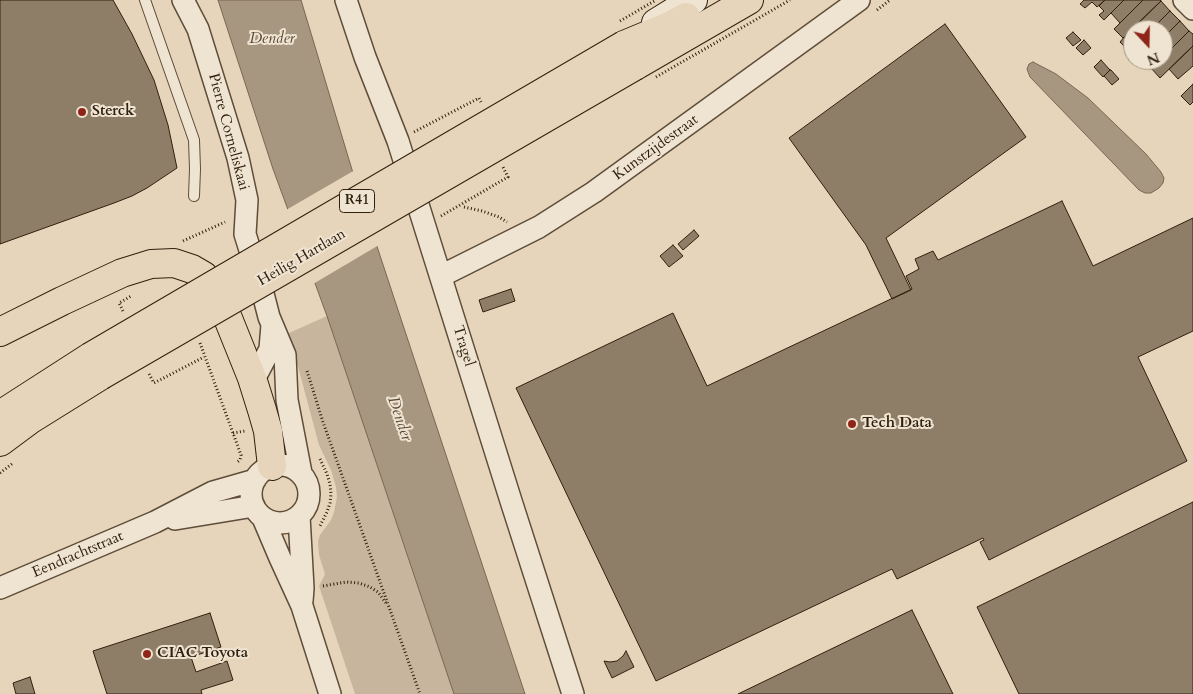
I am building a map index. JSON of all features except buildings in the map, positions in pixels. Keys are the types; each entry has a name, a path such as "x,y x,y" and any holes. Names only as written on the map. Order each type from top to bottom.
{"main road":[{"path":"629,56 665,18 693,0"},
{"name":"R41","path":"629,56 672,25 716,0"},
{"name":"R41","path":"629,56 749,0"},
{"name":"Heilig Hartlaan","path":"0,415 95,366 629,56"},
{"path":"0,332 122,273 152,264 178,264 192,269 204,276 219,296 252,378 268,431 263,473"},
{"name":"Heilig Hartlaan","path":"0,442 95,366"}],"street":[{"name":"Pierre Corneliskaai","path":"183,0 198,29 244,180 247,200 245,234 269,317 285,355 287,400 301,473"},
{"name":"Tragel","path":"346,0 365,57 398,141 573,694"},
{"name":"Kunstzijdestraat","path":"441,276 539,227 594,192 859,0"},
{"path":"1184,0 1193,9"},
{"name":"Pierre Corneliskaai","path":"252,378 258,372 270,349 272,325"},
{"path":"258,512 270,521 280,523 290,522 299,516 305,511 310,495 306,479 294,468 283,465 263,473 252,488 251,497 258,512 280,558 302,606 330,694"},
{"name":"Eendrachtstraat","path":"0,588 155,522 213,492 263,473"},
{"name":"Eendrachtstraat","path":"155,522 258,512"},
{"path":"299,516 304,588 302,606"}],"lane":[{"path":"145,0 194,140 194,196"}],"path":[{"path":"398,141 479,98 482,102"},
{"path":"425,225 508,177 503,166"},
{"path":"464,207 482,211 509,224"},
{"path":"123,301 119,303 123,311"},
{"path":"149,373 154,383 204,357 233,433"},
{"path":"305,366 323,422 420,694"},
{"path":"318,454 327,474 331,494 327,512 318,530"},
{"path":"319,586 346,582 359,583 378,592 388,605"}],"shaded area":[{"path":"327,316 454,694 355,694 319,586 325,574 319,555 318,541 334,512 337,497 336,487 331,470 319,445 289,333"}],"water":[{"name":"Dender","path":"218,0 301,0 356,183 525,694 454,694 327,316 273,169"},
{"path":"1033,62 1056,74 1088,98 1146,154 1164,178 1159,188 1151,193 1139,190 1030,77 1027,69 1029,64"}],"pier":[{"path":"355,170 379,245 313,284 286,210"}],"place":[{"name":"Sterck","path":"82,112"},
{"name":"Tech Data","path":"852,424"},
{"name":"CIAC Toyota","path":"147,654"}]}
